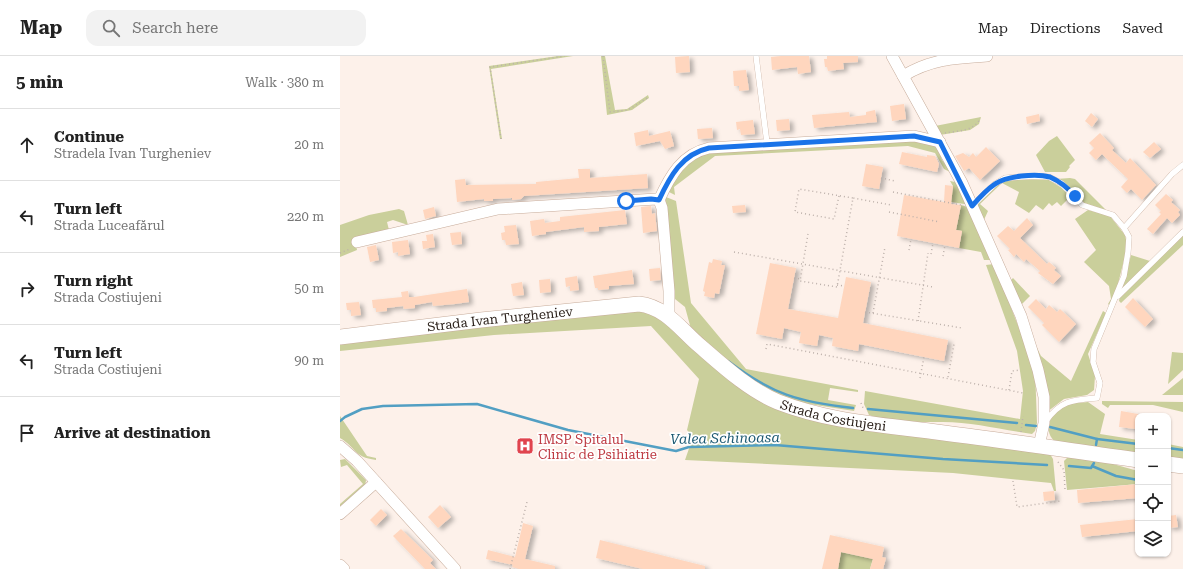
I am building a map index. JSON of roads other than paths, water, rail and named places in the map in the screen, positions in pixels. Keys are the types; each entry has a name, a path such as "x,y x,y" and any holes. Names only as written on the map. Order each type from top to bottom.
{"street":[{"path":"892,56 938,138 972,206 1028,338 1038,370 1044,397 1044,423 1040,446"},
{"path":"903,76 926,64 949,59 987,56"},
{"path":"664,313 669,283 662,208 659,200 673,173 692,154 709,148 767,143 914,136 938,138"},
{"path":"357,242 498,209 651,199 659,200"},
{"name":"Strada Ivan Turgheniev","path":"340,337 481,320 639,304 664,313"},
{"name":"Strada Costiujeni","path":"664,313 699,345 738,377 766,396 788,406 816,415 860,423 1135,460"},
{"path":"340,446 357,461 455,569"},
{"path":"1171,464 1183,466"},
{"path":"340,514 376,482"},
{"path":"340,565 344,569"}],"lane":[{"path":"756,56 767,143"},
{"path":"1124,228 1172,174 1183,166"},
{"path":"972,206 989,189 1004,178 1038,176 1049,177 1061,183 1082,205 1113,214 1129,237 1129,247 1124,276 1094,349 1093,362 1100,383 1097,398 1063,403 1052,412 1044,423"},
{"path":"1116,297 1183,232"}],"waterway":[{"path":"728,361 758,381 786,395 816,403 853,408"},
{"name":"Valea Schinoasa","path":"340,421 362,409 383,406 477,404 568,430 676,451 689,447 775,445 943,459 1047,465"},
{"path":"868,409 1017,423"},
{"path":"1026,425 1036,426"},
{"path":"1050,427 1097,439"},
{"name":"Valea Schinoasa","path":"1096,445 1097,439 1135,444"},
{"name":"Valea Schinoasa","path":"1171,448 1183,450"},
{"name":"Valea Schinoasa","path":"1069,466 1091,468 1094,463"},
{"path":"1092,466 1116,476 1135,479"}],"place":[{"name":"IMSP Spitalul Clinic de Psihiatrie","path":"525,446"}]}
